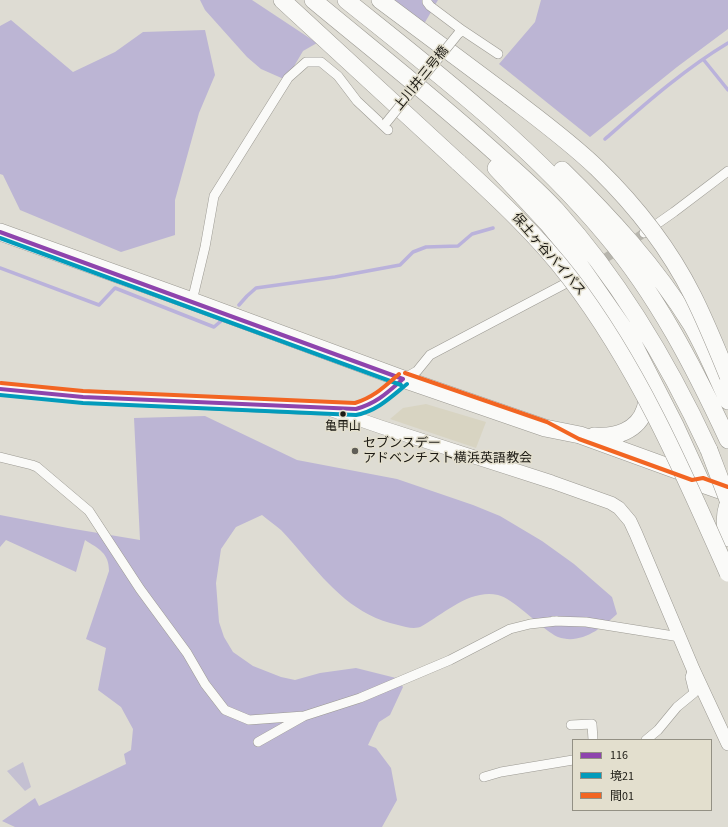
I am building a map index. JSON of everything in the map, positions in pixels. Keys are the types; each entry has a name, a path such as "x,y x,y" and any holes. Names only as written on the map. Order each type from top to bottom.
{"highway":[{"name":"保土ヶ谷バイパス","path":"282,0 497,198 535,237 569,276 621,352 660,425 728,573"},
{"path":"313,0 475,135 524,179 557,211 588,248 648,333 677,383 709,450 728,500"},
{"path":"346,0 491,119 542,166 579,204 607,236 632,269 676,336 697,375 728,440"},
{"path":"380,0 510,97 580,153 613,184 642,217 666,250 693,295 707,324 728,376"},
{"path":"352,32 400,79 470,142 512,183 570,251 630,337 675,425 702,484"},
{"path":"405,47 463,86 502,116 550,157 619,228 660,278 691,325 728,401"},
{"path":"0,232 404,379 545,428 577,444 692,486 702,484"},
{"path":"545,428 580,435 604,437 617,435 628,430 638,422 645,410 648,391 648,370"},
{"path":"580,435 694,476 702,484 728,493"},
{"path":"728,504 724,521 728,538"}],"street":[{"path":"427,0 430,6 460,32 498,54"},
{"name":"上川井三号橋","path":"192,301 205,247 214,196 288,78 306,62 321,62 338,76 357,101 386,127 460,32"},
{"path":"644,233 728,171"},
{"path":"0,389 83,397 356,409 369,405 378,400 416,371 430,355 575,278"},
{"path":"329,409 552,482 611,503 619,508 633,527 693,669 728,744"},
{"path":"0,457 37,467 89,511 140,589 187,653 205,684 225,710 249,720 304,716"},
{"path":"529,621 557,620 586,622 680,637"},
{"path":"258,742 304,716 360,698 450,660 510,628 557,620"},
{"path":"647,739 658,730 677,707 694,693 690,677 693,669"},
{"path":"571,725 592,724 593,739"},
{"path":"484,777 500,772 572,760"}],"shaded area":[{"path":"200,0 252,0 317,43 303,51 286,80 261,69 247,57 205,10"},
{"path":"393,0 438,0 424,24"},
{"path":"541,0 728,0 728,29 677,67 590,137 499,64 535,22"},
{"path":"11,20 73,72 115,52 143,32 205,30 215,75 199,113 175,200 175,235 121,252 20,210 3,175 0,174 0,26"},
{"path":"426,404 486,422 476,448 390,419 403,408"},
{"path":"205,416 297,460 397,479 473,505 500,516 542,541 574,564 612,597 617,614 590,634 574,639 566,639 558,637 550,632 507,599 498,595 488,594 478,595 458,603 431,621 416,628 410,628 383,621 369,615 345,599 323,578 290,539 262,515 236,527 221,549 216,583 219,622 224,637 233,652 253,666 281,677 295,680 320,673 356,668 396,678 403,687 390,715 379,722 368,745 376,748 391,768 397,800 382,827 15,827 2,821 35,798 39,806 126,764 124,754 131,750 133,729 121,707 98,690 106,648 86,639 109,571 109,565 105,556 99,549 85,540 76,572 6,540 0,547 0,515 140,540 134,418"},
{"path":"23,762 31,787 25,791 7,771"}],"waterway":[{"path":"605,139 680,76 711,53 728,43"},
{"path":"703,59 728,90"},
{"path":"239,305 256,288 335,277 400,265 413,252 426,247 458,246 472,234 493,228"},
{"path":"0,268 99,305 115,288 214,327 221,321"}],"tunnel":[{"path":"581,274 644,233"}],"transit line":[{"name":"116","path":"0,232 403,379"},
{"name":"境21","path":"0,238 401,385"},
{"name":"間01","path":"405,373 547,422 579,439 692,480 703,478 728,487"},
{"name":"間01","path":"1,383 83,391 355,403 373,395 399,374"},
{"name":"116","path":"0,389 83,397 356,409 376,401 403,379"},
{"name":"境21","path":"0,395 83,403 356,415 377,407 407,384"}],"place":[{"name":"亀甲山","path":"343,414"},
{"name":"セブンスデー アドベンチスト横浜英語教会","path":"355,451"}]}
